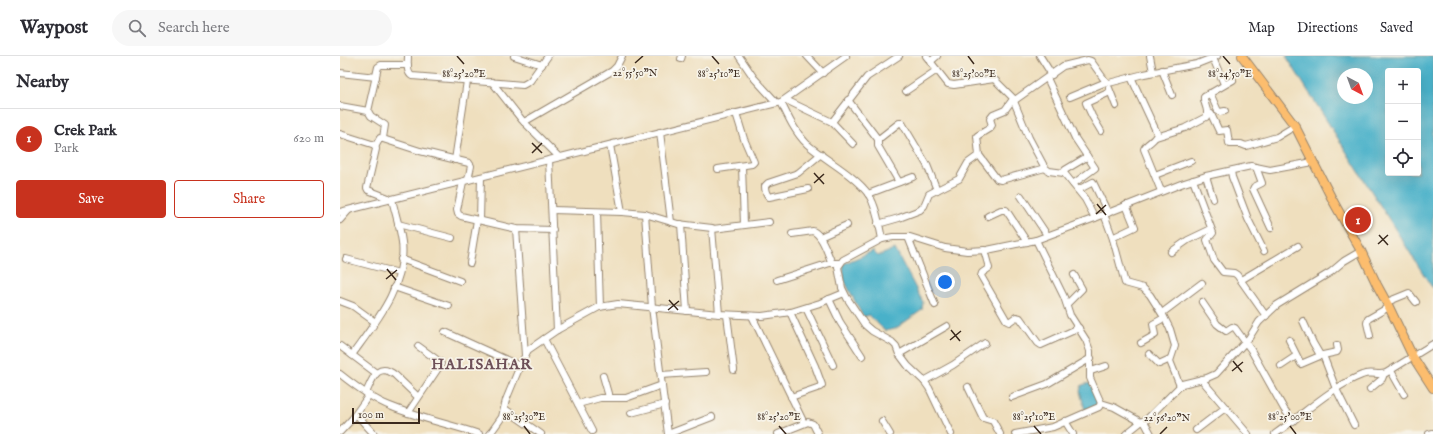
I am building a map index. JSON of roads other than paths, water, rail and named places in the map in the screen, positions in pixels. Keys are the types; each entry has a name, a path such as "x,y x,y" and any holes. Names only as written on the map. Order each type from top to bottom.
{"main road":[{"path":"1242,56 1295,126 1339,213 1361,251 1413,357 1433,388"}],"street":[{"path":"408,56 408,72 411,76 525,84 530,81 548,56"},
{"path":"514,56 542,65"},
{"path":"524,122 612,71 617,66 622,56"},
{"path":"739,56 754,78 781,102 832,122 853,144"},
{"path":"807,56 823,73"},
{"path":"340,212 781,102 846,56"},
{"path":"832,122 867,76 898,56"},
{"path":"926,56 946,83 951,85 994,79 1013,99 1029,138 1045,168 1049,171 1064,172 1087,156"},
{"path":"930,62 937,56"},
{"path":"1040,56 1050,76 1076,141 1095,168 1073,184"},
{"path":"1150,56 1154,72"},
{"path":"1070,97 1106,83 1162,70 1197,64 1215,57 1224,84"},
{"path":"1045,168 1001,180 997,179 979,155 977,136 990,128 992,124 990,119 1005,110 1013,99 1017,99 1063,66 1090,60 1106,83 1116,106"},
{"path":"391,199 368,190 367,188 376,146 380,138 383,138 385,125 371,116 368,111 378,67 380,65 408,65"},
{"path":"906,91 936,70"},
{"path":"1162,70 1172,95"},
{"path":"340,74 376,77"},
{"path":"1131,78 1158,133 1156,137"},
{"path":"455,160 467,80"},
{"path":"1233,80 1224,84 1204,98 1208,112 1211,114 1219,131 1227,130 1228,143 1246,146 1277,137 1295,126"},
{"path":"492,82 524,122 559,157"},
{"path":"1101,131 1086,103 1110,92"},
{"path":"1210,93 1218,111 1225,111"},
{"path":"848,100 874,136 878,138"},
{"path":"781,102 789,119 801,138 853,179 868,194 875,210 882,239"},
{"path":"340,106 368,111"},
{"path":"1161,191 1144,149 1146,145 1156,137 1170,134 1206,117 1208,112"},
{"path":"718,169 742,166 752,164 754,162 744,139 736,113"},
{"path":"878,138 899,123 902,123 927,165 937,190"},
{"path":"660,132 671,222"},
{"path":"340,134 376,146"},
{"path":"383,138 417,150 471,165 458,214 461,216 516,229 553,230"},
{"path":"878,138 878,146 899,182"},
{"path":"610,145 622,212"},
{"path":"808,189 769,197 765,186 768,183 798,173 821,154"},
{"path":"878,224 920,210 924,206 927,196 959,178 968,162 979,155"},
{"path":"549,160 558,330"},
{"path":"1155,175 1190,161"},
{"path":"777,280 832,263 839,263 882,239 908,237 944,248 967,251 984,250 1036,240 1106,214 1161,191 1206,176 1251,166 1270,170 1314,162"},
{"path":"742,166 744,225"},
{"path":"1256,167 1262,183 1253,189 1271,228"},
{"path":"1231,170 1232,177 1248,218 1264,251"},
{"path":"1064,172 1085,199 1095,218"},
{"path":"1206,176 1213,199"},
{"path":"470,263 478,220 481,177"},
{"path":"868,194 913,177"},
{"path":"1193,180 1213,235 1209,237 1208,240 1215,262 1223,272 1236,274 1266,316"},
{"path":"1078,190 1093,182 1106,214 1125,283 1143,288 1150,295 1170,329 1175,346 1170,359 1180,386"},
{"path":"1021,196 1047,235"},
{"path":"352,355 391,296 399,273 402,242 391,199"},
{"path":"1113,239 1114,237 1136,227 1126,205"},
{"path":"340,220 348,210"},
{"path":"552,210 645,214 671,222 711,228 713,230 768,222"},
{"path":"988,216 1002,210 1006,210 1026,242"},
{"path":"597,212 600,307"},
{"path":"645,214 652,307 668,434 712,417"},
{"path":"398,224 452,238"},
{"path":"681,224 687,311"},
{"path":"820,237 847,225"},
{"path":"516,229 525,355"},
{"path":"1171,252 1188,240 1211,229"},
{"path":"713,230 719,314"},
{"path":"792,234 813,231 820,237 832,263"},
{"path":"908,237 935,305"},
{"path":"1036,240 1067,304 1070,315 1086,340 1091,358 1090,378 1101,403 1114,407 1143,421 1151,434"},
{"path":"1241,280 1298,246"},
{"path":"984,250 990,267 982,273 982,276 1007,321 1009,322 1016,317 1020,318 1038,343 1042,345 1079,328"},
{"path":"1126,434 1143,421 1182,384 1216,374 1245,342 1259,322 1277,306 1322,278 1344,261 1361,251"},
{"path":"346,259 399,273"},
{"path":"401,260 460,281"},
{"path":"839,263 838,267 844,293 865,325 872,331 892,342 908,366 924,381 929,388 951,434"},
{"path":"1067,304 1082,289 1074,275"},
{"path":"1141,343 1155,335 1152,325 1163,316 1163,311 1202,283"},
{"path":"394,287 449,306"},
{"path":"488,434 502,417 506,400 520,366 531,347 544,338 600,307 618,304 727,315 769,316 806,308 844,293"},
{"path":"1370,336 1368,319 1409,293 1416,302"},
{"path":"829,299 840,322 862,356"},
{"path":"340,301 352,306 375,322"},
{"path":"1202,302 1218,326 1226,331 1234,327 1251,350 1284,409 1293,421"},
{"path":"806,308 833,366"},
{"path":"790,312 822,383 820,388 791,397"},
{"path":"727,315 734,370"},
{"path":"752,316 804,423"},
{"path":"1303,321 1311,340 1322,355 1336,389 1354,425"},
{"path":"899,354 947,326"},
{"path":"445,332 520,366"},
{"path":"544,338 592,431"},
{"path":"1289,340 1301,364 1322,355 1337,352 1337,345"},
{"path":"924,381 953,365 985,343"},
{"path":"1275,434 1336,389 1363,374 1384,374 1433,344"},
{"path":"340,346 376,373"},
{"path":"408,413 441,364 418,346"},
{"path":"1149,354 1160,364 1170,359"},
{"path":"1281,366 1296,356"},
{"path":"1012,397 1055,380 1091,358"},
{"path":"1091,371 1106,366"},
{"path":"342,432 356,414 368,394 376,373 383,370 391,372 418,397"},
{"path":"1391,370 1404,394"},
{"path":"661,375 706,372"},
{"path":"340,374 368,394 389,406 479,434"},
{"path":"1370,389 1382,379 1384,374"},
{"path":"603,376 609,397"},
{"path":"1201,379 1248,434"},
{"path":"578,404 609,397 626,398 662,385"},
{"path":"968,388 983,418 993,421 1000,434"},
{"path":"1015,434 1053,427 1099,407 1101,403"},
{"path":"631,412 665,404"},
{"path":"1196,430 1225,408"},
{"path":"505,409 541,434"},
{"path":"356,414 374,434"},
{"path":"882,420 890,434"},
{"path":"1065,421 1073,434"},
{"path":"778,434 808,422 813,424 818,434"},
{"path":"1429,434 1433,432"}],"water":[{"path":"1286,56 1433,56 1433,288 1431,286"},
{"path":"895,249 923,302 922,310 895,329 885,331 869,315 863,317 844,280 843,264 873,251 878,256"},
{"path":"1090,383 1098,405 1085,410 1080,391 1082,385"}],"place":[{"name":"Crek Park","path":"1358,220"}],"district":[{"name":"HALISAHAR","path":"482,364"}]}
